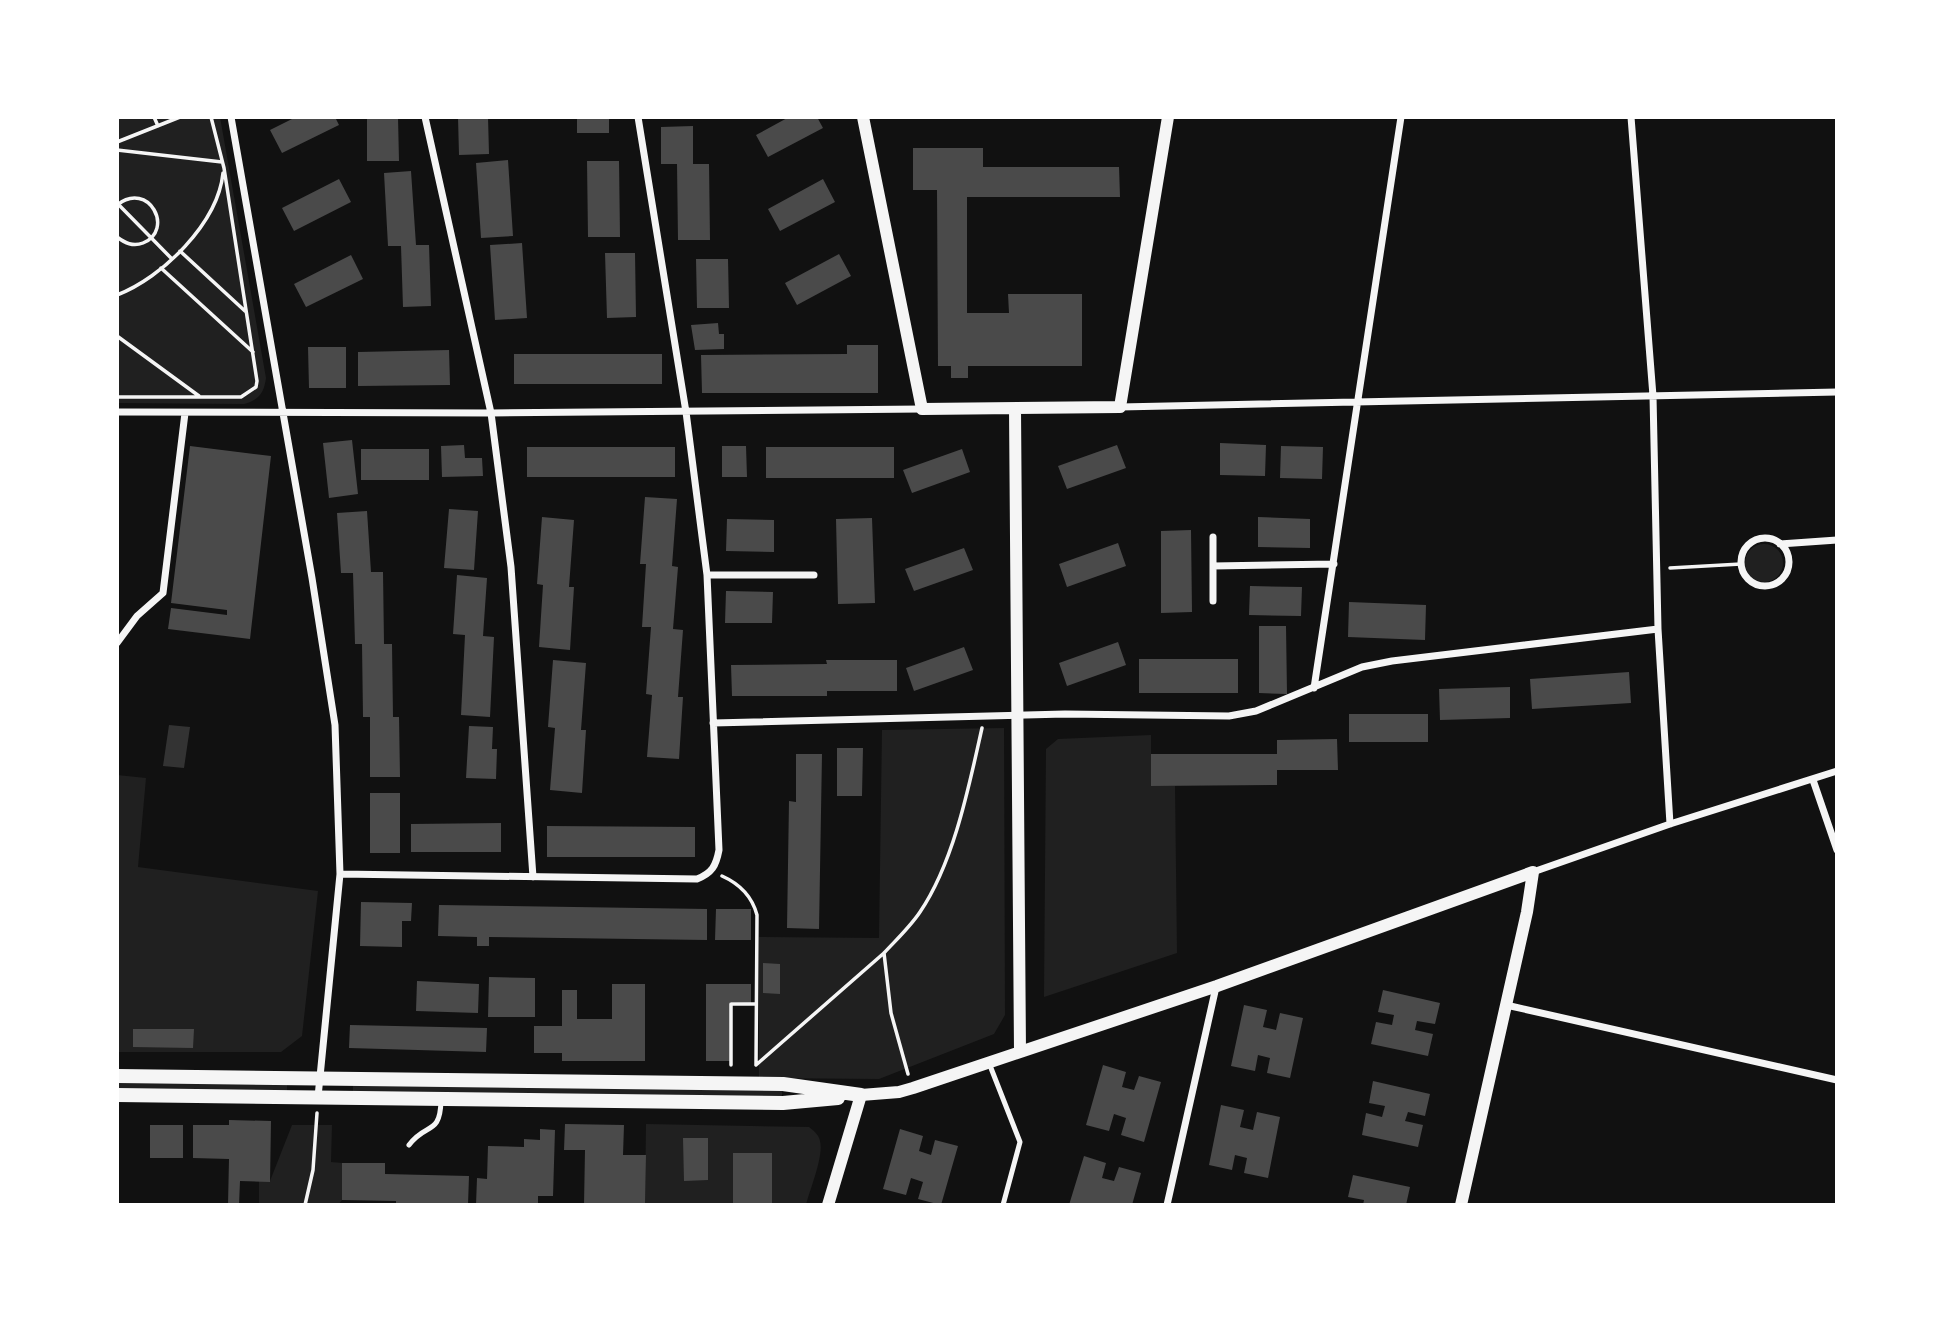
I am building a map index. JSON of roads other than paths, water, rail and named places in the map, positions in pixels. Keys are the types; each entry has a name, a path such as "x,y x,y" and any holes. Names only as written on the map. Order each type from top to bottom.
{"main road":[{"path":"117,1076 783,1083 861,1096"},
{"path":"117,1094 783,1103 861,1096"}],"street":[{"path":"232,117 313,578 335,725 340,874 318,1097"},
{"path":"425,117 491,413 512,581 533,877"},
{"path":"340,874 696,879 709,874 716,864 719,850 707,575 686,412 638,117"},
{"path":"863,117 922,409"},
{"path":"1120,407 1168,117"},
{"path":"1314,688 1401,117"},
{"path":"1632,117 1653,396 1658,629 1670,824"},
{"path":"117,412 491,413 1015,409 1837,392"},
{"path":"1015,409 1020,1052"},
{"path":"117,643 136,616 163,593 185,413"},
{"path":"1213,537 1213,601"},
{"path":"1780,544 1788,557 1789,565 1783,579 1769,587 1754,584 1744,574 1741,564 1742,554 1752,542 1766,538 1780,544 1837,540"},
{"path":"1213,566 1334,564"},
{"path":"707,575 814,575"},
{"path":"713,723 985,715 1228,716 1256,711 1362,667 1392,661 1658,629"},
{"path":"828,1205 861,1096 913,1088 989,1063 1217,986 1670,824 1837,771"},
{"path":"1813,780 1837,849"},
{"path":"1462,1205 1533,872"},
{"path":"1167,1205 1217,986"},
{"path":"1506,1005 1837,1080"}],"lane":[{"path":"989,1063 1020,1142 1003,1205"},
{"path":"409,1145 441,1118 441,1098"}]}
